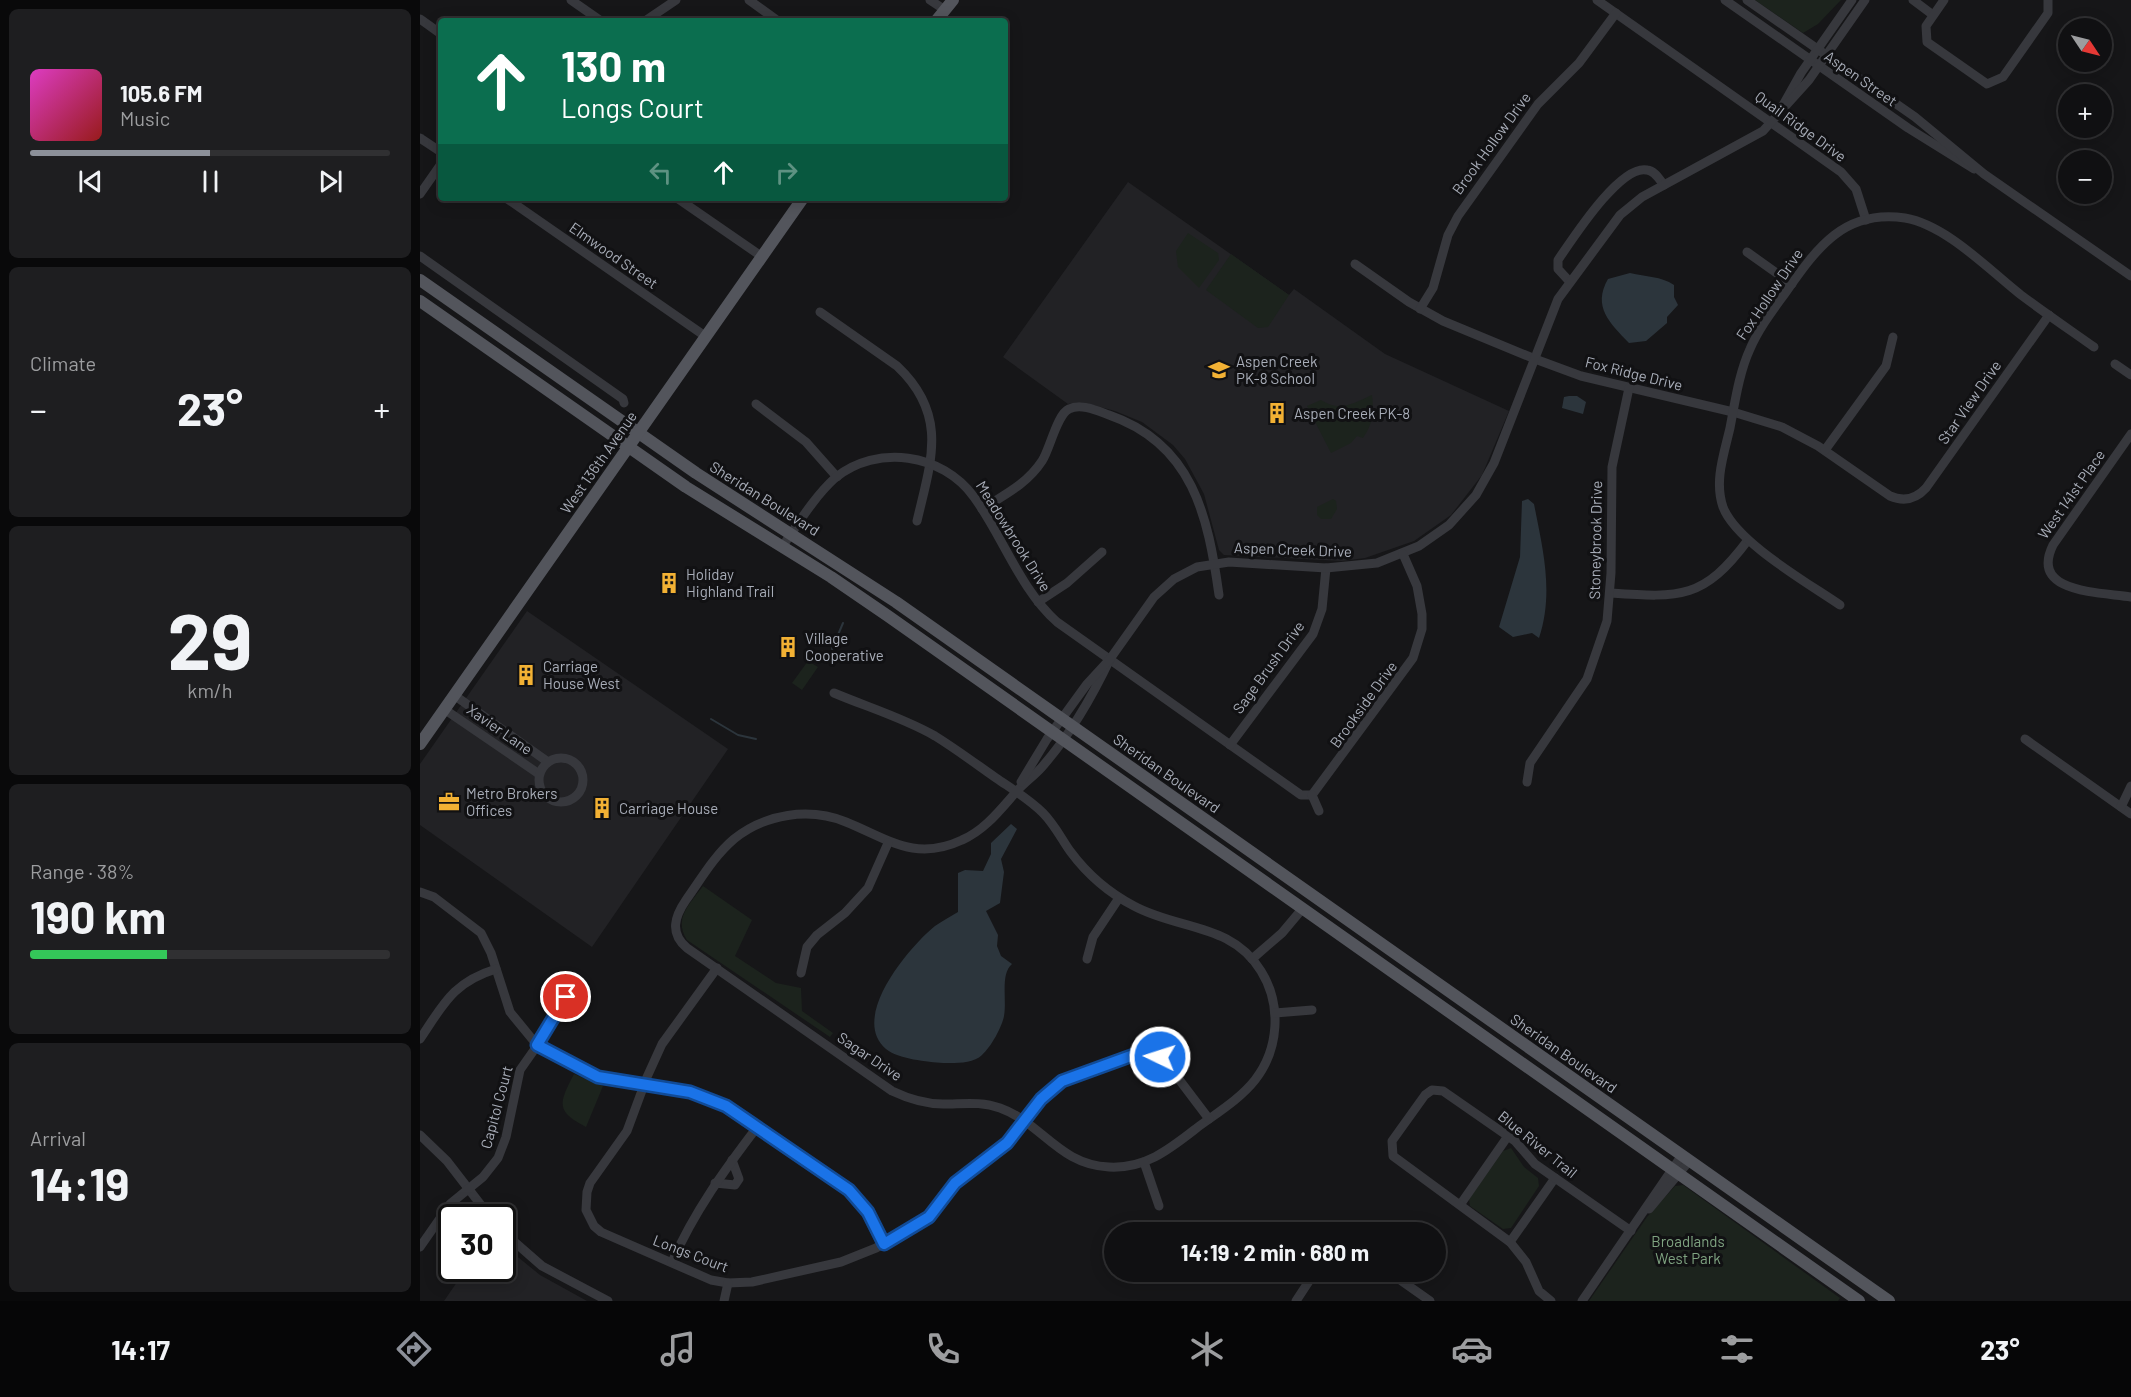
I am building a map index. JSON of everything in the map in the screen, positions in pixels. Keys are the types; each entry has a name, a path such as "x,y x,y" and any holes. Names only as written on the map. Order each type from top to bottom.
{"main road":[{"path":"938,18 949,5"},
{"name":"West 136th Avenue","path":"420,744 801,201"},
{"name":"Sheridan Boulevard","path":"420,280 720,489 792,533 896,602 1889,1301"},
{"path":"420,301 706,501 831,577 1859,1301"}],"street":[{"path":"571,0 597,18"},
{"path":"649,18 676,0"},
{"path":"749,0 774,18"},
{"path":"930,0 949,5"},
{"name":"Quail Ridge Drive","path":"1597,0 1771,122 1849,180 1861,200 1866,220"},
{"name":"Aspen Street","path":"1725,0 1908,128 1984,174 2131,276"},
{"name":"Aspen Street","path":"1747,0 1915,117 1984,174"},
{"path":"1822,52 1852,0"},
{"path":"1822,52 1865,0"},
{"path":"1913,0 1933,15"},
{"path":"1941,1 1925,31 1930,46 1981,82 1993,83 2003,77 2048,13 2048,0"},
{"name":"Brook Hollow Drive","path":"1420,309 1433,288 1448,235 1458,216 1538,104 1579,63 1616,13"},
{"path":"420,20 438,32"},
{"name":"Aspen Creek Drive","path":"1781,109 1791,88 1810,60 1822,52"},
{"name":"Aspen Creek Drive","path":"675,930 680,909 717,856 743,833 767,821 799,814 822,816 845,822 888,843 921,849 957,843 981,830 1016,792 1163,587 1185,572 1215,563 1326,568 1368,565 1403,554 1449,525 1476,495 1494,464 1555,306 1620,215 1642,196 1750,140 1800,92 1819,66 1822,52"},
{"path":"420,138 438,150"},
{"path":"420,194 438,168"},
{"path":"1570,282 1558,269 1558,260 1607,192 1630,175 1643,169 1652,171 1664,185"},
{"name":"Elmwood Street","path":"510,201 705,336"},
{"path":"681,201 761,256"},
{"path":"1866,220 1893,217 1932,227 2094,347"},
{"name":"Fox Hollow Drive","path":"1840,605 1748,540 1729,518 1719,485 1733,412 1749,350 1765,322 1824,242 1845,228 1866,220"},
{"path":"1747,252 1792,284"},
{"path":"420,256 623,399 624,403"},
{"name":"Fox Ridge Drive","path":"1355,264 1420,309 1466,332 1581,376 1733,412 1782,427 1825,450 1890,496 1908,499"},
{"path":"820,312 897,366 917,387 924,400 932,428 931,463 917,521"},
{"name":"Star View Drive","path":"1908,499 1926,488 2049,315"},
{"path":"1825,450 1886,366 1893,337"},
{"path":"2115,364 2131,375"},
{"name":"Stoneybrook Drive","path":"1527,782 1530,762 1577,696 1595,662 1607,621 1611,593 1612,467 1629,388"},
{"path":"756,404 806,442 837,477"},
{"path":"982,509 1018,488 1031,475 1050,447 1063,413 1068,409 1080,407 1130,423 1146,432 1173,455 1190,481 1198,501 1215,563 1219,595"},
{"name":"West 141st Place","path":"2131,434 2053,545 2047,560 2051,575 2066,586 2131,597"},
{"name":"Meadowbrook Drive","path":"782,547 826,487 837,477 862,463 886,457 913,458 931,463 966,486 1038,602 1058,622 1301,795 1312,795"},
{"path":"1908,499 1910,511"},
{"path":"1611,593 1659,596 1697,588 1719,575 1748,540"},
{"path":"1038,602 1083,571 1102,552"},
{"name":"Brookside Drive","path":"1312,795 1413,658 1420,636 1422,614 1417,586 1403,554"},
{"name":"Sage Brush Drive","path":"1230,745 1313,634 1322,609 1326,568"},
{"path":"834,693 935,736 1047,816 1080,863 1119,898 1155,916 1221,934 1252,958 1267,982 1275,1013 1272,1046 1262,1069 1243,1092 1209,1119 1168,1150 1144,1162 1108,1167 1080,1161 1055,1147 1025,1121 1041,1099 1062,1081 1146,1052 1159,1053 1209,1119"},
{"name":"Xavier Lane","path":"454,695 548,762"},
{"name":"Xavier Lane","path":"444,709 539,774"},
{"path":"2025,739 2131,814"},
{"path":"561,758 568,759 579,768 583,781 577,795 564,801 548,798 540,787 539,774 548,762 561,758"},
{"path":"2121,807 2131,786"},
{"path":"1312,795 1319,811"},
{"path":"801,973 807,947 868,888 888,843"},
{"path":"420,892 434,897 473,926 487,943 510,1012 526,1035 537,1045 598,1077 644,1086 671,1088 708,1098 758,1126 849,1190 868,1212 884,1244"},
{"path":"1087,959 1093,937 1119,898"},
{"path":"1252,958 1282,933 1303,908"},
{"path":"665,933 675,930 682,944 717,969"},
{"path":"420,1040 458,986 478,974 496,969"},
{"name":"Longs Court","path":"717,969 662,1044 627,1131 586,1192 586,1210 594,1226 613,1240 672,1262 711,1280 728,1284 752,1282 841,1262 884,1244 929,1217 960,1178 1007,1143 1025,1121"},
{"name":"Sagar Drive","path":"717,969 899,1094 930,1104 985,1104 1000,1108 1025,1121"},
{"name":"Capitol Court","path":"420,1247 450,1204 483,1177 498,1158 506,1137 515,1082 525,1061 566,997"},
{"path":"1275,1013 1312,1010"},
{"name":"Blue River Trail","path":"1551,1301 1539,1291 1526,1262 1510,1242 1390,1158 1392,1141 1428,1089 1443,1091 1508,1136 1522,1147 1535,1164 1631,1231"},
{"path":"672,1262 684,1234 715,1184 758,1126"},
{"path":"420,1135 447,1161 480,1204"},
{"path":"1460,1205 1508,1136"},
{"path":"1582,1301 1641,1216 1686,1157"},
{"path":"715,1184 735,1185 739,1179 732,1160"},
{"path":"1144,1162 1160,1206"},
{"path":"1510,1242 1555,1178"},
{"path":"516,1243 542,1266 608,1301"},
{"path":"1296,1301 1308,1282"},
{"path":"1403,1282 1430,1301"},
{"path":"724,1301 728,1284"}],"shaded area":[{"name":"Aspen Creek PK-8 School","path":"1128,182 1289,295 1294,289 1385,354 1509,411 1482,475 1451,515 1414,541 1365,558 1342,561 1224,555 1219,550 1204,494 1185,459 1173,445 1142,422 1115,411 1082,402 1068,404 1003,357"},
{"path":"1630,273 1659,278 1674,285 1674,297 1678,305 1667,317 1667,323 1646,341 1629,343 1605,314 1602,298 1608,279"},
{"path":"1577,396 1586,402 1583,414 1562,408 1564,397"},
{"path":"1528,499 1534,504 1546,571 1546,605 1539,638 1532,633 1513,637 1499,627 1520,557 1522,501"},
{"path":"527,611 728,749 592,947 420,825 420,764"},
{"path":"1011,824 1017,829 1001,859 1004,872 1000,903 986,911 998,935 997,946 1001,956 1012,964 1006,974 1005,1010 996,1037 982,1055 964,1062 922,1061 905,1058 891,1052 876,1036 874,1020 878,1002 887,984 898,966 924,936 935,926 958,912 958,873 965,870 983,871 991,854 991,843"},
{"path":"516,1256 540,1275 587,1301 444,1301 457,1282 516,1282"}],"green space":[{"path":"1755,0 1841,0 1818,24 1803,33"},
{"path":"1188,233 1218,253 1219,260 1199,288 1178,267 1176,251"},
{"path":"1231,254 1289,295 1268,327 1258,328 1206,290"},
{"path":"1372,395 1372,418 1363,438 1357,436 1351,443 1331,453 1307,406 1321,400 1334,406 1346,405"},
{"path":"1333,499 1336,501 1337,509 1331,519 1321,519 1317,515 1317,507"},
{"path":"808,661 818,667 802,690 792,683"},
{"path":"703,886 752,920 735,956 776,983 801,988 802,1011 833,1033 830,1037 687,940 683,932 682,918"},
{"path":"574,1074 603,1086 586,1127 569,1116 563,1105 565,1092"},
{"path":"1511,1148 1524,1167 1538,1178 1539,1186 1511,1228 1503,1229 1470,1206 1469,1199 1503,1151"},
{"name":"Broadlands West Park","path":"1683,1185 1840,1298 1838,1301 1589,1301 1647,1217 1675,1186"}],"waterway":[{"path":"832,649 843,623"},
{"path":"711,719 738,735 756,739"}],"place":[{"name":"Aspen Creek PK-8 School","path":"1219,370"},
{"name":"Aspen Creek PK-8","path":"1277,413"},
{"name":"Holiday Highland Trail","path":"669,583"},
{"name":"Village Cooperative","path":"788,647"},
{"name":"Carriage House West","path":"526,675"},
{"name":"Metro Brokers Offices","path":"449,802"},
{"name":"Carriage House","path":"602,808"}],"route":[{"path":"566,997 537,1045 598,1077 634,1085 690,1092 726,1106 821,1168 849,1190 868,1212 884,1244 919,1226 929,1217 964,1173 1007,1143 1041,1099 1062,1081 1139,1053 1159,1053 1160,1057"}]}
